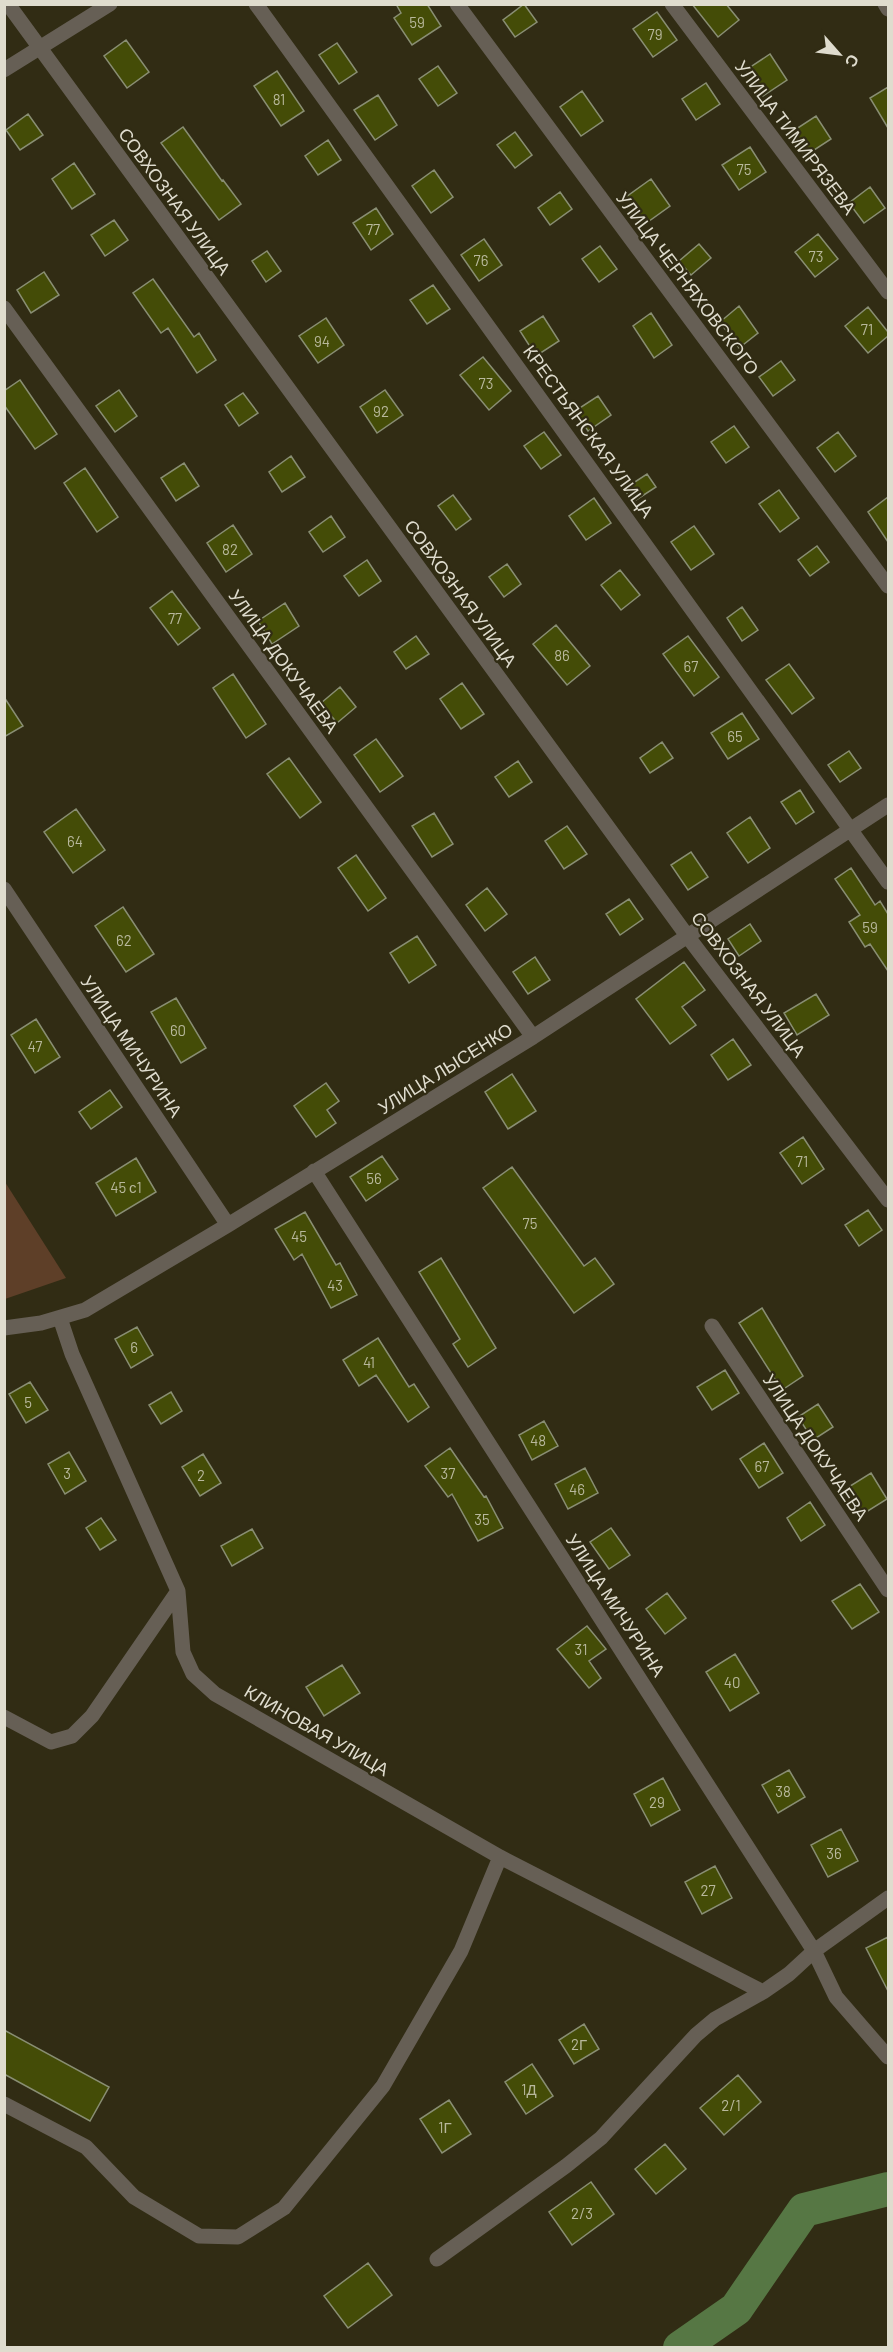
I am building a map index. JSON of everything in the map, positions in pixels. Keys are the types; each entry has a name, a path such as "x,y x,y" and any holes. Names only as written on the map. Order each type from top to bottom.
{"street":[{"name":"СОВХОЗНАЯ УЛИЦА","path":"8,4 688,937 888,1200"},
{"path":"4,70 40,50 110,4"},
{"name":"КРЕСТЬЯНСКАЯ УЛИЦА","path":"256,4 888,882"},
{"name":"УЛИЦА ЧЕРНЯХОВСКОГО","path":"457,4 888,585"},
{"name":"УЛИЦА ТИМИРЯЗЕВА","path":"672,4 888,292"},
{"path":"885,4 888,9"},
{"name":"УЛИЦА ДОКУЧАЕВА","path":"4,308 533,1037"},
{"name":"УЛИЦА ЛЫСЕНКО","path":"4,1329 60,1318 85,1310 228,1225 533,1037 888,805"},
{"name":"УЛИЦА МИЧУРИНА","path":"4,889 228,1225"},
{"name":"УЛИЦА МИЧУРИНА","path":"314,1171 814,1951 836,1997 888,2057"},
{"name":"КЛИНОВАЯ УЛИЦА","path":"60,1318 72,1354 178,1591 183,1652 193,1674 215,1694 500,1857 764,1992"},
{"name":"УЛИЦА ДОКУЧАЕВА","path":"712,1326 888,1590"},
{"path":"4,1717 51,1742 72,1736 92,1716 178,1591"},
{"path":"4,2104 86,2147 134,2197 199,2236 238,2237 284,2208 383,2086 461,1951 500,1857"},
{"path":"437,2259 601,2138 696,2034 715,2019 764,1992 789,1974 814,1951 888,1898"}],"shaded area":[{"path":"5,1182 66,1278 4,1299"}],"building":[{"path":"396,4 427,4 441,26 412,45 394,18 401,13"},
{"path":"524,4 537,22 515,37 503,20"},
{"path":"692,4 726,4 739,20 718,37"},
{"path":"657,12 677,40 653,57 633,29"},
{"path":"126,40 149,72 127,88 104,56"},
{"path":"337,43 357,72 339,84 319,55"},
{"path":"770,54 787,80 763,96 746,70"},
{"path":"438,66 457,93 438,106 419,79"},
{"path":"277,71 304,111 281,126 254,86"},
{"path":"706,83 720,104 696,120 682,99"},
{"path":"888,87 888,128 870,98"},
{"path":"582,91 603,121 581,136 560,107"},
{"path":"378,95 397,125 375,140 354,110"},
{"path":"28,114 43,135 20,150 6,130"},
{"path":"816,116 831,139 805,156 790,133"},
{"path":"183,127 241,204 219,220 161,143"},
{"path":"515,132 532,155 515,168 497,145"},
{"path":"328,140 341,160 318,175 305,156"},
{"path":"750,147 766,172 739,190 722,165"},
{"path":"74,163 95,194 72,209 52,179"},
{"path":"434,170 453,197 431,213 412,186"},
{"path":"651,179 670,206 645,224 626,197"},
{"path":"870,187 885,208 864,223 849,203"},
{"path":"560,192 572,209 550,225 538,208"},
{"path":"376,208 393,234 371,250 353,223"},
{"path":"114,220 128,240 105,256 91,235"},
{"path":"818,234 838,259 815,277 795,252"},
{"path":"484,239 502,265 479,281 461,255"},
{"path":"699,244 711,258 691,275 679,261"},
{"path":"600,246 617,269 599,282 582,259"},
{"path":"267,251 281,271 266,282 252,261"},
{"path":"44,272 59,295 31,313 17,290"},
{"path":"153,279 194,337 199,333 216,360 197,373 168,328 161,333 133,293"},
{"path":"433,285 450,309 427,324 410,300"},
{"path":"739,306 758,333 739,348 720,322"},
{"path":"868,307 888,332 888,336 868,353 845,326"},
{"path":"651,313 672,345 654,358 633,326"},
{"path":"543,316 559,341 536,356 520,331"},
{"path":"326,318 344,345 318,363 299,336"},
{"path":"483,357 511,391 489,410 460,375"},
{"path":"781,361 795,380 773,396 759,377"},
{"path":"20,380 57,434 35,449 4,405 4,391"},
{"path":"119,390 137,416 115,432 96,406"},
{"path":"385,390 403,415 377,433 360,407"},
{"path":"243,393 258,413 239,426 225,405"},
{"path":"598,396 611,415 588,431 575,411"},
{"path":"734,426 749,447 726,463 711,442"},
{"path":"544,432 561,455 541,469 524,446"},
{"path":"838,432 856,456 835,472 817,448"},
{"path":"291,456 305,477 282,492 269,472"},
{"path":"184,463 199,486 176,501 161,478"},
{"path":"85,468 118,517 97,532 64,483"},
{"path":"647,474 656,487 633,502 624,489"},
{"path":"779,490 799,518 780,532 759,504"},
{"path":"453,495 471,519 456,530 438,506"},
{"path":"888,497 888,542 868,512"},
{"path":"594,498 611,523 586,540 569,516"},
{"path":"331,516 345,537 323,552 309,532"},
{"path":"233,525 252,554 226,572 207,543"},
{"path":"694,526 714,554 691,570 671,542"},
{"path":"817,546 829,562 810,576 798,560"},
{"path":"367,560 381,581 359,596 344,576"},
{"path":"507,564 521,584 504,597 489,577"},
{"path":"620,570 640,595 621,610 601,585"},
{"path":"172,591 200,628 178,645 150,608"},
{"path":"285,603 299,626 272,644 258,621"},
{"path":"742,607 758,630 742,641 727,618"},
{"path":"556,625 590,666 567,685 533,644"},
{"path":"416,636 429,654 406,669 394,652"},
{"path":"688,636 719,677 694,696 663,654"},
{"path":"789,664 814,698 792,714 766,680"},
{"path":"233,674 266,724 246,738 213,688"},
{"path":"462,683 484,714 461,729 440,699"},
{"path":"340,687 356,707 337,723 321,703"},
{"path":"4,697 23,726 4,737"},
{"path":"742,713 759,739 728,759 711,733"},
{"path":"376,739 403,776 380,792 354,755"},
{"path":"662,742 673,758 650,773 640,758"},
{"path":"849,751 861,768 840,782 828,765"},
{"path":"289,758 321,802 300,818 267,774"},
{"path":"518,761 532,782 509,797 495,777"},
{"path":"800,790 814,812 796,824 781,802"},
{"path":"76,809 105,850 73,873 44,832"},
{"path":"434,813 453,844 432,857 412,826"},
{"path":"750,817 770,848 748,863 727,833"},
{"path":"567,826 587,854 564,869 545,841"},
{"path":"691,852 708,877 688,890 671,865"},
{"path":"356,855 386,898 368,911 338,868"},
{"path":"851,868 875,905 880,901 888,914 888,971 870,944 865,947 849,922 860,915 835,879"},
{"path":"487,888 507,914 485,931 466,905"},
{"path":"629,899 643,919 620,935 606,914"},
{"path":"123,907 154,954 126,972 95,926"},
{"path":"750,924 761,941 739,956 728,939"},
{"path":"417,936 436,965 409,983 390,953"},
{"path":"535,957 550,980 528,994 513,972"},
{"path":"684,962 705,990 682,1007 696,1025 670,1044 636,999"},
{"path":"816,994 829,1015 797,1035 784,1013"},
{"path":"176,998 206,1048 181,1063 151,1012"},
{"path":"36,1019 60,1057 35,1073 11,1035"},
{"path":"733,1039 751,1065 728,1080 711,1055"},
{"path":"512,1074 536,1111 508,1129 485,1092"},
{"path":"326,1083 339,1101 327,1110 336,1123 316,1137 294,1106"},
{"path":"110,1090 122,1107 91,1129 79,1112"},
{"path":"803,1137 824,1169 802,1184 780,1153"},
{"path":"382,1156 398,1179 366,1201 350,1177"},
{"path":"136,1158 156,1192 116,1216 96,1183"},
{"path":"512,1167 584,1266 595,1258 614,1284 574,1313 483,1188"},
{"path":"868,1210 882,1230 859,1246 845,1225"},
{"path":"305,1212 336,1265 340,1263 357,1295 331,1308 302,1254 294,1260 275,1229"},
{"path":"441,1258 496,1348 468,1367 453,1344 460,1339 419,1272"},
{"path":"762,1308 803,1376 782,1390 739,1323"},
{"path":"137,1327 153,1355 131,1368 115,1339"},
{"path":"378,1338 409,1387 414,1384 429,1407 408,1422 376,1375 359,1386 343,1360"},
{"path":"725,1370 739,1393 712,1410 697,1387"},
{"path":"30,1382 48,1410 26,1423 9,1394"},
{"path":"171,1392 182,1411 161,1424 149,1405"},
{"path":"818,1404 833,1427 813,1440 798,1417"},
{"path":"544,1421 558,1446 532,1460 519,1435"},
{"path":"764,1443 783,1473 759,1488 740,1459"},
{"path":"450,1448 484,1497 486,1496 503,1528 478,1541 452,1494 448,1497 425,1466"},
{"path":"69,1452 86,1481 65,1494 48,1464"},
{"path":"203,1454 221,1483 200,1496 182,1467"},
{"path":"585,1468 598,1493 568,1509 555,1484"},
{"path":"871,1473 887,1499 863,1514 847,1488"},
{"path":"810,1502 825,1525 801,1541 787,1518"},
{"path":"101,1518 116,1540 100,1550 86,1528"},
{"path":"611,1528 630,1555 609,1569 590,1542"},
{"path":"252,1529 263,1548 232,1566 221,1546"},
{"path":"860,1584 879,1612 852,1629 832,1601"},
{"path":"667,1593 686,1618 665,1634 646,1609"},
{"path":"587,1626 606,1649 589,1661 601,1678 589,1688 557,1649"},
{"path":"735,1654 759,1693 730,1711 706,1672"},
{"path":"342,1665 360,1693 324,1716 306,1687"},
{"path":"789,1770 805,1797 778,1813 762,1785"},
{"path":"663,1778 680,1810 651,1826 634,1794"},
{"path":"841,1829 858,1861 828,1877 811,1845"},
{"path":"715,1866 732,1898 702,1914 685,1882"},
{"path":"888,1937 888,1991 866,1948"},
{"path":"584,2024 599,2049 574,2064 559,2040"},
{"path":"4,2030 109,2087 90,2121 4,2074"},
{"path":"532,2064 553,2096 526,2114 505,2082"},
{"path":"738,2075 761,2102 724,2135 700,2108"},
{"path":"449,2100 471,2134 442,2153 420,2119"},
{"path":"665,2144 686,2169 656,2194 635,2169"},
{"path":"591,2182 614,2214 572,2245 549,2212"},
{"path":"368,2263 392,2295 348,2328 324,2296"}],"waterway":[{"path":"680,2348 736,2309 804,2210 888,2189"}]}
